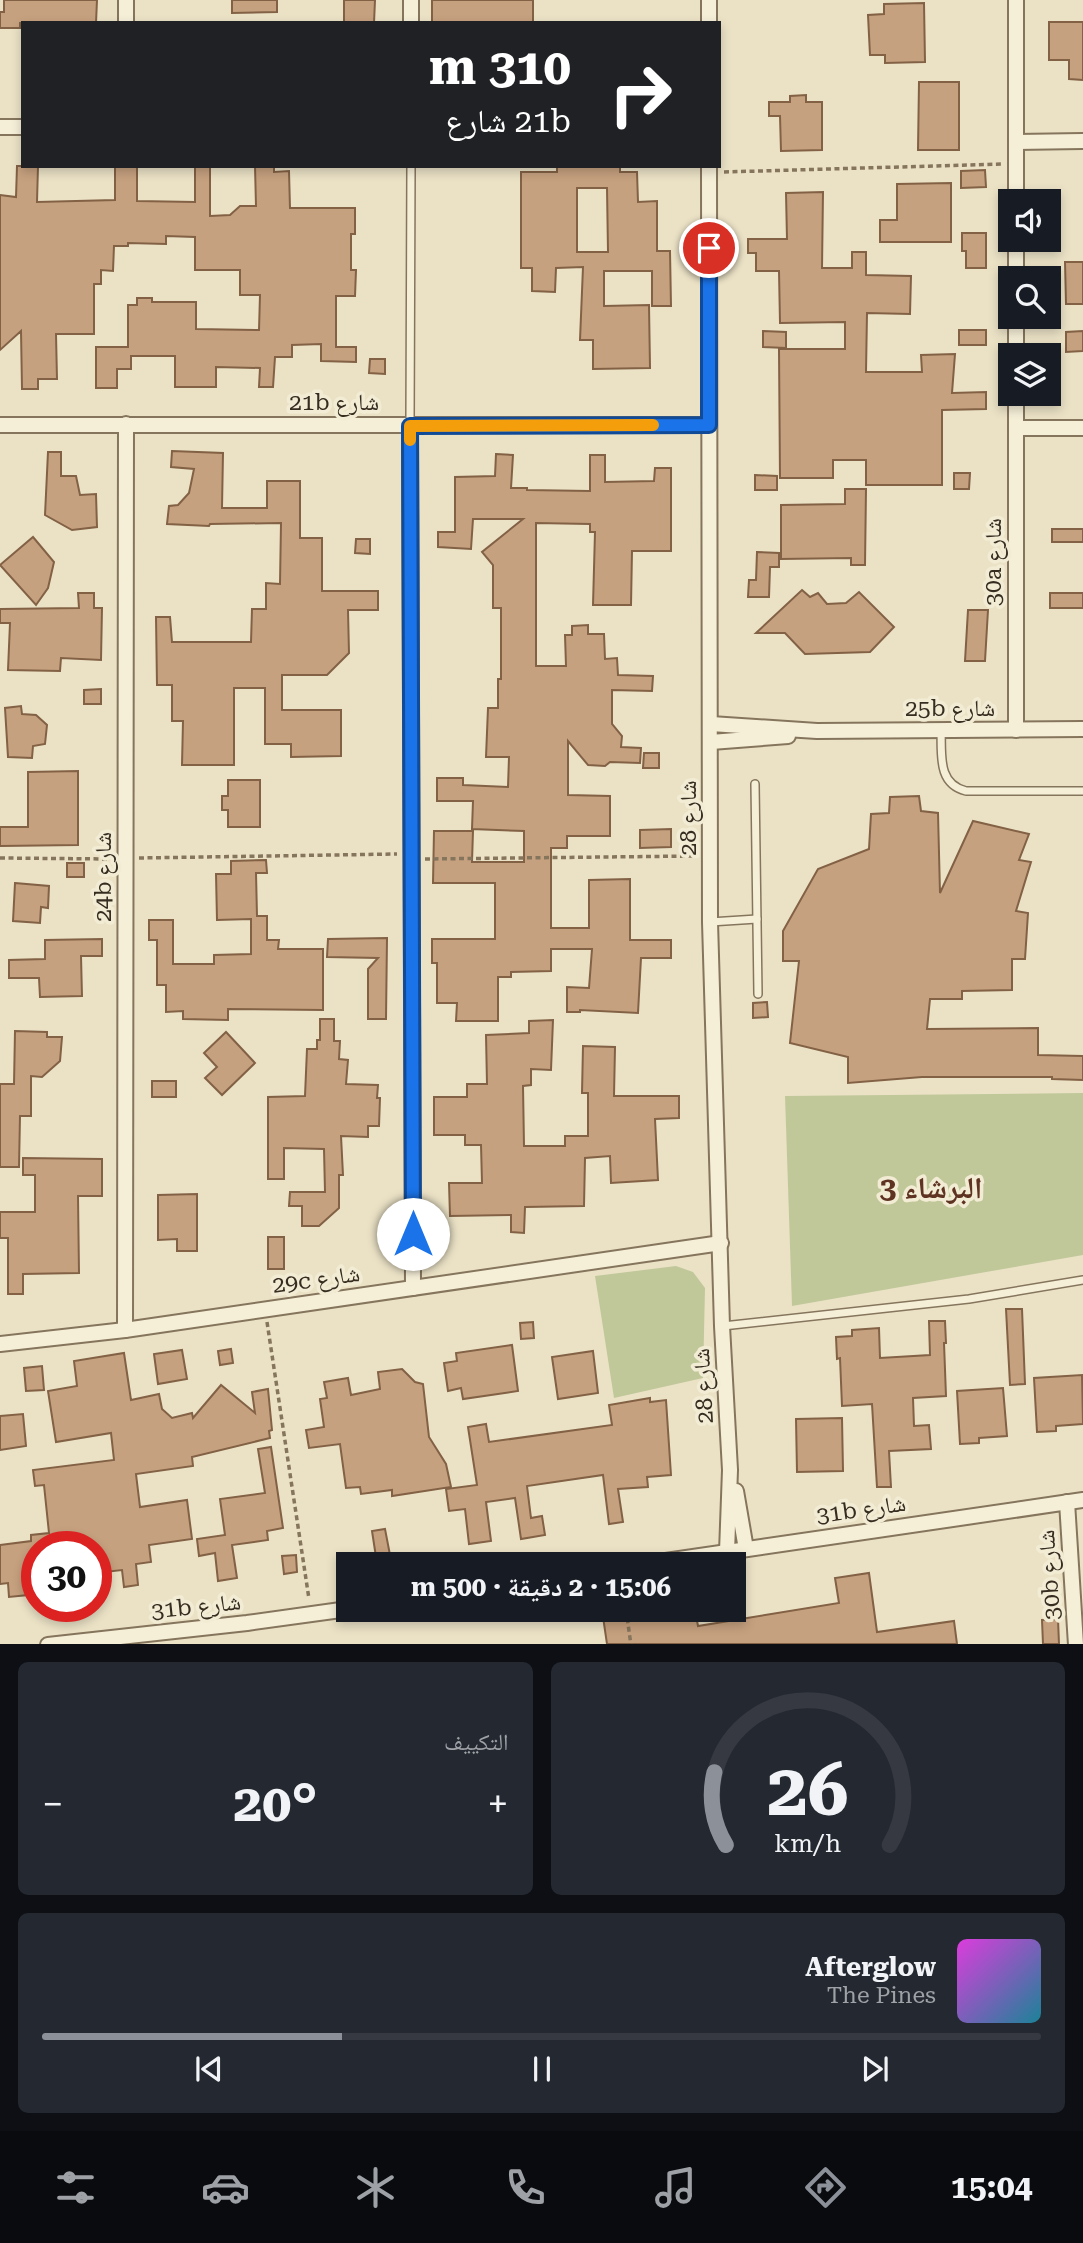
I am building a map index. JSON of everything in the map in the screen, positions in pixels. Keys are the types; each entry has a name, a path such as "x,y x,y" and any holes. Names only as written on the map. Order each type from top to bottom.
{"street":[{"path":"126,0 126,21"},
{"path":"411,0 411,21"},
{"path":"709,0 709,21"},
{"path":"1016,0 1016,189"},
{"path":"0,127 21,127"},
{"path":"1016,142 1083,141"},
{"name":"شارع 28","path":"709,170 710,922 722,1326 730,1470 727,1552"},
{"name":"30a شارع","path":"1016,406 1016,730"},
{"name":"24b شارع","path":"125,1330 126,424"},
{"name":"21b شارع","path":"0,425 709,425"},
{"path":"410,426 413,1288"},
{"path":"1016,428 1083,428"},
{"name":"25b شارع","path":"711,724 817,731 1083,729"},
{"name":"25b شارع","path":"711,742 799,735 817,731"},
{"name":"29c شارع","path":"0,1344 125,1330 721,1243"},
{"name":"شارع 28","path":"730,1470 746,1549"},
{"name":"31b شارع","path":"727,1552 1083,1500"},
{"name":"30b شارع","path":"1067,1502 1076,1644"},
{"name":"31b شارع","path":"48,1644 336,1611"}],"lane":[{"path":"410,426 411,168"},
{"path":"941,730 943,770 947,780 956,787 966,791 1083,791"},
{"path":"755,784 758,994"},
{"path":"710,922 757,919"},
{"path":"722,1326 969,1299 1083,1280"}],"path":[{"path":"709,170 1016,164"},
{"path":"0,858 710,856"},
{"path":"265,1309 311,1615"},
{"path":"628,1622 631,1644"}],"green space":[{"path":"1083,1093 1083,1255 792,1306 785,1096"},
{"path":"676,1266 693,1272 705,1288 703,1378 614,1398 595,1276"}],"building":[{"path":"4,0 97,0 96,21 21,21 20,28 0,28 0,12 4,12"},
{"path":"232,0 277,0 277,12 232,13"},
{"path":"344,0 375,0 374,21 344,21"},
{"path":"432,0 533,0 533,21 432,21"},
{"path":"924,3 925,62 885,63 885,55 870,55 868,15 884,14 884,4"},
{"path":"1049,22 1083,22 1083,80 1069,79 1069,60 1049,60"},
{"path":"919,82 959,82 959,150 918,150"},
{"path":"806,95 806,102 822,102 822,150 781,151 780,116 769,116 769,102 790,102 790,96"},
{"path":"17,166 38,168 37,202 115,200 115,168 137,168 137,201 195,202 195,168 210,168 210,216 230,215 240,206 256,206 255,168 274,168 274,172 289,171 290,208 355,208 355,234 351,234 351,270 356,270 355,296 336,296 336,347 356,347 356,362 321,361 321,344 292,345 292,357 275,357 273,387 259,387 260,368 216,367 216,387 175,387 175,356 131,356 131,369 117,369 117,388 96,388 96,347 128,347 128,305 137,305 137,298 152,298 152,302 196,302 196,329 259,330 260,295 240,295 240,270 195,270 195,237 166,236 166,244 128,243 128,246 114,246 113,271 101,270 101,284 94,284 94,334 56,334 57,379 38,379 38,389 22,389 21,331 0,350 0,195 16,197"},
{"path":"557,168 620,168 620,172 637,172 638,202 657,201 657,251 670,251 671,306 652,306 652,271 604,271 604,306 649,305 650,368 593,369 593,340 580,340 583,267 556,268 555,292 532,291 532,268 521,268 521,172 557,172","holes":["577,188 607,188 608,252 577,252"]},
{"path":"985,170 986,187 961,188 961,171"},
{"path":"951,183 951,242 880,242 880,220 897,220 897,184"},
{"path":"823,192 822,268 852,268 852,252 866,252 866,275 911,276 910,314 867,313 866,372 922,372 921,355 955,354 952,393 986,392 986,409 942,410 942,485 866,485 866,460 833,460 833,478 780,478 779,349 845,349 845,322 780,323 779,271 756,271 756,253 748,253 748,239 787,239 786,193"},
{"path":"962,233 986,233 986,268 966,268"},
{"path":"1065,262 1083,262 1083,304 1066,304"},
{"path":"959,330 986,330 986,345 959,345"},
{"path":"763,331 786,332 786,348 763,347"},
{"path":"1083,331 1083,351 1066,352 1066,332"},
{"path":"370,359 385,359 385,374 369,373"},
{"path":"172,451 223,453 222,508 267,508 267,481 300,481 300,538 322,538 322,591 378,591 378,610 348,610 349,653 327,675 282,675 282,710 341,710 341,756 291,757 291,744 265,744 265,688 234,688 234,765 182,765 183,721 172,721 172,685 157,685 156,617 170,617 172,642 251,642 252,609 266,609 266,583 280,584 281,523 209,526 167,524 169,506 178,505 189,493 194,469 171,467"},
{"path":"48,452 61,452 61,476 76,476 80,495 96,494 97,527 72,530 45,515"},
{"path":"496,454 513,455 511,488 527,490 590,491 590,455 605,455 605,482 654,481 655,468 671,468 671,551 632,551 631,605 593,605 595,532 590,532 590,524 536,523 536,666 566,666 565,635 572,635 572,626 588,625 588,634 604,634 605,659 617,658 618,675 653,676 652,691 612,690 612,724 622,736 621,747 641,748 640,763 610,762 605,766 588,765 568,741 568,795 610,796 610,836 567,836 567,848 551,848 551,928 589,928 589,880 630,879 630,940 671,940 671,958 641,958 638,1013 580,1010 567,1012 567,987 589,988 592,949 551,949 551,971 511,972 511,977 498,977 498,1021 456,1021 457,1003 437,1003 437,963 432,963 432,939 495,939 495,883 433,883 434,831 473,831 472,862 524,862 524,831 472,829 473,801 437,801 437,778 463,778 463,785 508,787 509,757 486,757 488,708 498,708 498,679 501,679 501,608 493,608 493,565 482,552 523,519 473,519 471,549 438,547 438,532 455,532 455,477 495,476"},
{"path":"954,473 970,473 969,489 954,489"},
{"path":"755,475 777,476 777,490 755,490"},
{"path":"845,489 866,489 865,565 851,565 851,558 781,559 781,505 845,504"},
{"path":"1052,529 1083,529 1083,542 1052,542"},
{"path":"33,537 54,562 48,588 36,605 0,565"},
{"path":"356,539 370,539 370,554 355,553"},
{"path":"757,552 779,553 779,567 770,567 769,597 748,597 749,580 756,580"},
{"path":"802,590 810,597 818,593 827,604 846,603 859,592 894,627 870,652 805,654 785,633 756,633"},
{"path":"78,593 94,593 94,608 102,608 101,660 61,658 60,671 8,670 10,623 0,623 0,609 79,608"},
{"path":"1050,593 1083,593 1083,608 1050,608"},
{"path":"968,610 988,610 985,661 965,661"},
{"path":"101,689 101,704 84,704 84,690"},
{"path":"21,706 22,714 36,715 47,725 45,744 33,746 32,758 8,757 5,708"},
{"path":"644,753 659,753 659,768 643,768"},
{"path":"78,771 78,845 0,846 0,827 28,827 28,772"},
{"path":"228,780 260,780 260,827 228,827 228,810 222,810 222,796 228,796"},
{"path":"919,796 921,811 938,813 940,893 973,821 1029,834 1019,860 1031,862 1016,911 1028,913 1025,959 1012,959 1012,990 962,991 962,999 930,999 927,1029 1038,1028 1038,1055 1083,1056 1083,1080 1052,1077 922,1077 848,1083 848,1057 790,1043 799,961 783,961 783,931 818,869 869,849 871,814 889,813 890,797"},
{"path":"671,829 671,847 640,848 640,830"},
{"path":"266,860 267,873 256,873 257,916 267,916 267,940 279,940 278,949 323,949 323,1010 228,1009 228,1020 183,1019 183,1011 166,1012 166,985 157,985 157,940 149,940 149,920 173,920 173,964 214,964 214,955 251,954 251,919 217,920 216,874 231,874 231,861"},
{"path":"67,863 84,863 84,877 67,877"},
{"path":"15,883 49,886 48,908 41,907 40,923 13,921"},
{"path":"387,938 386,1019 368,1019 368,969 378,958 327,957 328,939"},
{"path":"102,939 102,956 81,956 82,996 40,997 39,978 9,978 9,960 45,959 45,940"},
{"path":"767,1002 768,1017 753,1018 753,1003"},
{"path":"320,1019 334,1019 334,1041 340,1041 339,1059 348,1060 346,1084 378,1085 379,1126 368,1126 368,1137 341,1136 343,1175 339,1175 339,1208 319,1226 302,1226 302,1206 289,1206 290,1192 325,1192 324,1149 284,1148 284,1179 268,1179 268,1097 305,1096 307,1049 317,1049"},
{"path":"553,1020 551,1070 531,1069 531,1085 523,1086 524,1146 565,1146 565,1136 588,1136 588,1093 582,1093 583,1046 615,1047 614,1096 679,1096 679,1118 655,1119 658,1180 611,1183 610,1156 585,1158 584,1206 525,1207 524,1233 511,1232 511,1215 450,1216 449,1183 482,1183 481,1145 465,1145 465,1135 434,1135 434,1097 467,1097 467,1084 487,1084 486,1035 529,1033 529,1021"},
{"path":"15,1031 47,1032 47,1037 62,1037 60,1061 42,1077 31,1076 31,1116 20,1116 19,1167 0,1167 0,1084 14,1084"},
{"path":"226,1032 255,1063 222,1095 205,1078 217,1067 204,1053"},
{"path":"152,1081 176,1081 176,1097 152,1097"},
{"path":"23,1158 102,1159 102,1196 78,1196 79,1273 23,1274 23,1294 8,1294 8,1238 0,1238 0,1212 35,1212 35,1175 23,1175"},
{"path":"197,1194 197,1251 177,1251 177,1239 158,1240 158,1195"},
{"path":"268,1237 284,1237 284,1269 268,1269"},
{"path":"1006,1309 1022,1309 1025,1384 1010,1385"},
{"path":"929,1321 945,1321 946,1396 913,1398 914,1426 929,1425 931,1449 889,1451 891,1487 877,1487 872,1404 842,1406 840,1358 837,1359 836,1337 852,1336 852,1330 879,1328 880,1358 930,1355"},
{"path":"533,1322 534,1338 521,1339 520,1323"},
{"path":"512,1345 518,1391 463,1399 461,1388 448,1391 444,1363 457,1361 456,1353"},
{"path":"231,1349 233,1363 220,1365 218,1351"},
{"path":"182,1350 187,1379 158,1384 154,1354"},
{"path":"593,1351 598,1393 558,1399 552,1357"},
{"path":"124,1353 131,1400 159,1394 162,1409 172,1418 192,1413 193,1418 221,1385 255,1413 252,1392 268,1389 272,1430 269,1431 270,1438 192,1457 193,1466 136,1474 140,1507 187,1500 192,1539 149,1545 151,1562 136,1564 138,1585 124,1587 122,1570 112,1571 112,1531 49,1531 44,1485 35,1486 33,1470 114,1460 111,1433 56,1442 48,1391 77,1386 74,1361"},
{"path":"42,1366 44,1390 26,1391 24,1368"},
{"path":"402,1369 415,1382 423,1384 429,1437 446,1464 451,1487 392,1496 392,1490 361,1494 360,1487 346,1488 340,1444 309,1448 306,1430 324,1427 320,1399 327,1398 324,1382 348,1378 351,1395 380,1389 378,1372"},
{"path":"1082,1375 1083,1424 1056,1426 1056,1431 1037,1432 1034,1378"},
{"path":"1003,1388 1007,1436 979,1438 979,1443 960,1444 957,1391"},
{"path":"650,1398 650,1402 666,1400 671,1475 647,1477 648,1487 618,1489 623,1522 609,1524 603,1475 527,1486 531,1518 542,1516 545,1535 521,1539 515,1498 486,1502 491,1541 469,1544 465,1509 449,1511 446,1489 477,1485 468,1427 486,1424 489,1442 612,1425 609,1405"},
{"path":"23,1414 26,1446 0,1450 0,1416"},
{"path":"842,1418 843,1471 797,1472 796,1419"},
{"path":"271,1447 283,1528 267,1531 268,1540 232,1545 237,1578 218,1581 215,1553 199,1556 197,1539 225,1535 220,1499 265,1493 258,1449"},
{"path":"385,1529 389,1552 375,1552 372,1531"},
{"path":"21,1542 21,1596 9,1597 8,1583 0,1584 0,1545"},
{"path":"296,1555 297,1572 284,1574 282,1556"},
{"path":"869,1573 877,1632 954,1621 957,1644 607,1644 604,1622 697,1622 698,1626 746,1622 746,1618 839,1603 835,1578"},
{"path":"1058,1619 1059,1644 1043,1644 1042,1620"}],"slow traffic":[{"path":"410,440 410,426 653,425"}],"district":[{"name":"البرشاء 3","path":"931,1188"}],"route":[{"path":"413,1234 410,426 709,425 709,248"}]}
